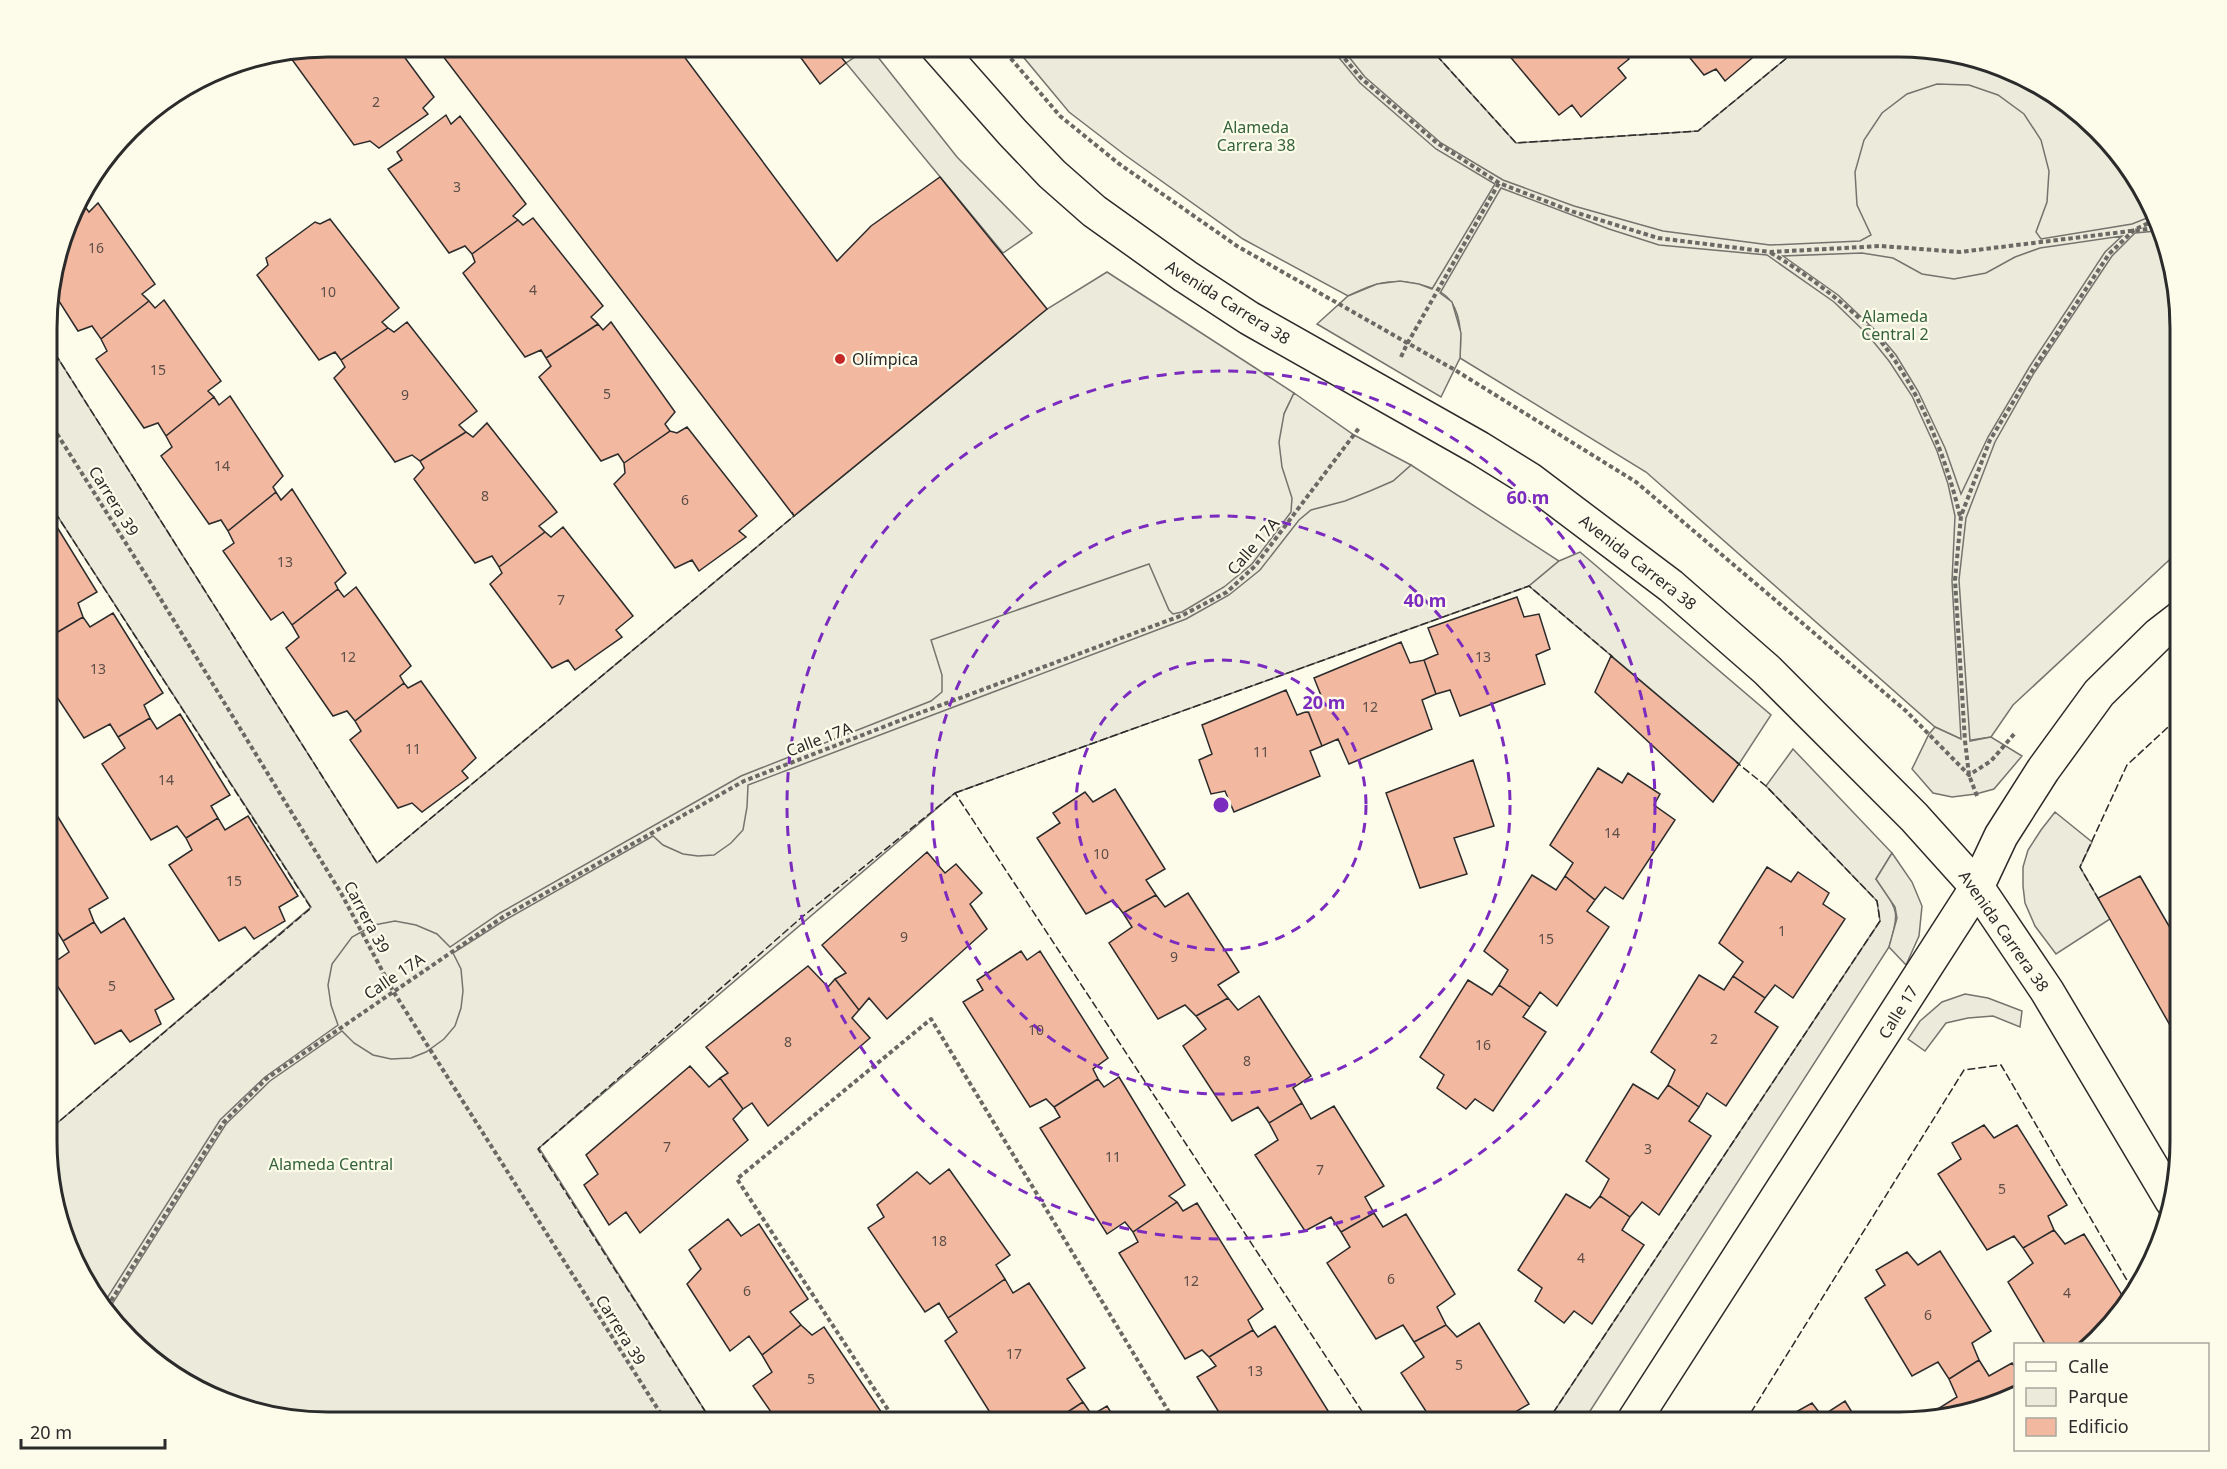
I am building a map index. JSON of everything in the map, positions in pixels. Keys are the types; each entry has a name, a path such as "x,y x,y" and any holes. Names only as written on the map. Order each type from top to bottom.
{"main road":[{"name":"Avenida Carrera 38","path":"947,57 1020,141 1052,174 1094,211 1249,318 1479,448 1529,479 1671,586 1767,670 1914,817 1977,887 2047,991 2166,1190"},
{"name":"Calle 17","path":"1639,1412 1977,887 2001,836 2043,770 2099,693 2170,626"}],"path":[{"path":"1344,57 1361,78 1437,143 1500,183 1571,211 1658,238 1770,252 1881,246 1960,252 2151,228"},
{"name":"Calle 17A","path":"110,1302 223,1123 266,1079 503,917 744,781 1183,615 1227,592 1255,566 1383,394 1407,344 1500,183"},
{"path":"1960,516 1990,440 2032,371 2109,254 2134,230 2149,223"},
{"path":"1770,252 1836,299 1872,331 1893,358 1914,393 1940,449 1952,482 1960,516 1956,580 1969,775 2001,836"},
{"name":"Carrera 39","path":"57,434 340,892 393,991 660,1412"},
{"path":"889,1412 737,1179 931,1019 1169,1412"}],"green space":[{"path":"855,57 878,57 957,157 1032,233 1003,253 846,63"},
{"name":"Alameda Central 2","path":"1023,57 1438,57 1516,143 1698,131 1788,57 1934,59 1986,71 2034,93 2064,113 2091,136 2114,163 2134,193 2156,241 2168,293 2170,328 2170,559 2013,705 1991,737 1965,741 1935,727 1646,472 1460,358 1459,323 1455,309 1446,296 1429,287 1396,282 1374,285 1348,296 1243,239 1069,112"},
{"name":"Alameda Central","path":"1107,272 1294,393 1284,414 1392,481 1411,465 1559,561 1529,586 955,793 539,1148 706,1412 328,1412 293,1410 241,1398 208,1384 192,1376 149,1345 124,1320 103,1292 78,1245 62,1194 57,1123 311,907 57,515 57,357 377,863 1047,309"},
{"path":"1793,749 1892,853 1876,879 1895,910 1895,925 1889,947 1589,1412 1554,1412 1880,921 1877,901 1766,786"}],"shaded area":[{"path":"1338,57 1349,57 1365,77 1441,143 1503,180 1574,206 1663,231 1770,245 1860,241 1871,235 1857,205 1855,172 1864,140 1882,113 1907,94 1937,84 1969,85 1998,95 2024,114 2041,140 2049,171 2047,202 2036,232 2041,239 2132,224 2146,218 2152,231 2135,233 2112,256 2034,373 1995,442 1966,518 1959,580 1970,741 1991,737 2022,756 1994,789 1952,797 1933,793 1912,769 1929,734 1935,727 1961,739 1952,581 1955,516 1937,451 1912,396 1889,361 1868,335 1834,302 1767,255 1659,245 1609,229 1501,188 1440,293 1452,302 1461,333 1460,358 1441,397 1317,324 1348,296 1377,284 1400,281 1432,289 1495,184 1436,149 1360,83","holes":["2122,236 2105,252 2030,366 1988,437 1961,494 1945,448 1918,391 1896,355 1875,330 1838,295 1783,256 1862,253 1893,258 1922,274 1954,279 1986,273 2015,257 2040,248"]},
{"path":"1294,393 1354,435 1411,465 1393,481 1345,501 1311,510 1299,520 1260,570 1229,595 1186,619 748,785 743,830 731,843 714,855 683,854 663,845 653,836 505,920 453,953 461,969 463,991 461,1008 455,1026 444,1039 426,1052 411,1058 391,1059 373,1055 354,1043 342,1031 270,1081 226,1124 112,1304 107,1298 220,1120 265,1077 338,1025 331,1005 328,985 332,964 352,937 374,925 395,921 416,925 437,934 450,947 500,913 741,776 931,701 942,692 942,675 931,640 1149,564 1169,610 1173,614 1182,612 1224,587 1252,564 1291,512 1292,498 1282,467 1279,442 1284,414"},
{"path":"1580,552 1771,715 1739,764 1529,586 1559,561"},
{"path":"2055,812 2092,842 2080,867 2110,919 2056,954 2035,926 2025,903 2023,886 2023,867 2028,850"},
{"path":"1892,853 1912,882 1922,906 1919,936 1906,965 1889,947 1897,918 1895,907 1876,879"},
{"path":"1965,994 1988,998 2022,1011 2020,1027 1993,1016 1968,1018 1946,1023 1925,1051 1908,1039 1920,1021 1942,1002"}],"building":[{"path":"404,57 434,97 423,108 428,114 379,148 370,141 354,145 292,59"},
{"path":"444,57 684,57 837,261 871,226 940,177 1047,309 794,516"},
{"path":"800,57 841,57 846,63 820,84"},
{"path":"1510,57 1627,57 1629,59 1618,68 1626,78 1581,117 1572,105 1559,115"},
{"path":"1689,57 1753,57 1725,81 1716,69 1704,75"},
{"path":"446,115 451,124 460,116 526,204 513,216 518,220 472,254 465,246 449,253 388,169 402,160 397,152"},
{"path":"98,203 155,284 142,294 149,301 101,339 92,326 78,331 59,300 62,275 71,241 85,207 89,212"},
{"path":"533,218 603,306 591,317 598,324 546,358 541,350 525,357 463,273 475,262 472,254 518,220 523,225"},
{"path":"330,219 399,308 382,322 388,328 341,360 335,352 319,360 257,275 268,265 266,258 315,222 320,224"},
{"path":"164,300 221,381 208,391 214,397 166,436 158,423 144,428 96,359 107,351 101,339 149,301 155,308"},
{"path":"407,322 477,411 459,425 466,432 420,461 412,455 395,462 334,378 345,367 341,360 388,328 394,332"},
{"path":"611,322 675,412 665,424 670,431 624,463 618,454 601,461 539,377 551,366 546,358 598,324 603,330"},
{"path":"230,396 283,476 273,487 276,492 228,531 221,520 209,524 161,456 172,447 166,436 214,397 219,405"},
{"path":"487,423 557,512 539,526 545,532 499,567 492,556 475,563 414,479 424,468 420,461 466,432 473,437"},
{"path":"687,427 757,516 739,531 746,537 699,571 692,560 675,568 614,484 625,473 624,463 670,431 677,433"},
{"path":"292,489 346,573 335,583 338,589 292,625 283,612 271,620 223,551 234,543 228,531 276,492 281,500"},
{"path":"57,527 97,592 78,603 83,617 57,632"},
{"path":"563,527 633,616 616,630 622,637 575,670 568,660 552,668 490,584 502,573 499,567 545,532 551,537"},
{"path":"356,587 411,666 400,676 404,683 355,721 347,711 333,716 286,648 299,637 292,625 338,589 344,597"},
{"path":"1517,597 1524,617 1539,614 1550,649 1536,655 1545,684 1460,716 1450,690 1436,694 1424,660 1438,654 1428,628"},
{"path":"113,613 163,693 144,705 150,718 118,737 110,724 84,738 57,697 57,632 83,617 90,627"},
{"path":"1401,642 1410,663 1424,660 1436,694 1422,700 1432,729 1349,764 1338,739 1322,746 1308,711 1324,703 1314,678"},
{"path":"1611,656 1739,764 1713,802 1595,692"},
{"path":"421,681 476,758 462,771 468,778 422,812 412,803 398,808 350,740 361,731 355,721 404,683 408,688"},
{"path":"1286,690 1297,715 1308,711 1322,746 1310,751 1320,776 1234,812 1225,791 1211,794 1199,760 1212,754 1202,725"},
{"path":"180,714 230,795 211,806 218,818 186,838 177,826 151,840 102,764 125,748 118,737 150,718 157,729"},
{"path":"1473,760 1494,826 1454,838 1467,874 1420,888 1386,793"},
{"path":"1598,768 1622,783 1628,773 1660,794 1654,805 1675,820 1623,899 1605,887 1595,900 1565,876 1573,863 1550,845"},
{"path":"1115,789 1165,869 1146,880 1156,895 1123,913 1113,900 1086,914 1037,838 1060,823 1053,813 1085,792 1093,802"},
{"path":"248,816 298,896 279,907 285,921 254,939 245,927 219,941 169,865 192,850 186,838 218,818 225,830"},
{"path":"57,818 108,898 89,909 94,922 63,941 57,931"},
{"path":"927,852 945,873 956,864 982,893 970,904 987,929 887,1019 869,998 859,1010 835,979 846,973 822,945"},
{"path":"1767,867 1791,882 1798,872 1829,893 1823,904 1845,919 1793,998 1775,985 1765,998 1733,976 1743,962 1719,943"},
{"path":"1532,875 1556,890 1565,876 1595,900 1587,911 1609,927 1557,1006 1540,992 1530,1007 1499,985 1508,970 1484,951"},
{"path":"2140,876 2170,928 2170,1025 2098,898"},
{"path":"1188,893 1239,972 1218,985 1228,998 1196,1016 1185,1005 1158,1019 1109,943 1132,927 1123,913 1156,895 1165,907"},
{"path":"124,918 174,999 155,1010 161,1024 130,1042 121,1030 95,1044 57,985 57,960 69,952 63,941 94,922 101,933"},
{"path":"1021,951 1027,960 1040,951 1108,1058 1093,1069 1098,1079 1054,1107 1046,1099 1030,1107 963,1002 983,990 977,980"},
{"path":"808,966 828,987 835,979 859,1010 852,1018 870,1038 768,1126 752,1103 743,1109 720,1078 728,1073 706,1047"},
{"path":"1699,975 1724,990 1733,976 1765,998 1755,1012 1778,1027 1726,1106 1707,1093 1699,1107 1668,1085 1675,1070 1651,1052"},
{"path":"1468,980 1492,995 1499,985 1530,1007 1523,1017 1546,1032 1493,1111 1475,1099 1466,1109 1437,1088 1444,1075 1420,1057"},
{"path":"1259,996 1311,1076 1293,1088 1302,1103 1269,1123 1258,1107 1232,1121 1183,1046 1206,1029 1196,1016 1228,998 1238,1010"},
{"path":"690,1066 709,1087 720,1078 743,1109 733,1119 748,1140 640,1233 626,1212 609,1225 584,1185 598,1174 586,1155"},
{"path":"1119,1077 1185,1185 1169,1196 1177,1202 1133,1232 1125,1222 1107,1234 1040,1128 1060,1117 1054,1107 1098,1079 1104,1087"},
{"path":"1633,1084 1658,1099 1668,1085 1699,1107 1689,1121 1711,1136 1659,1215 1642,1202 1630,1217 1600,1196 1609,1179 1586,1161"},
{"path":"1302,1103 1311,1119 1334,1106 1384,1186 1365,1197 1374,1213 1341,1232 1331,1217 1305,1231 1255,1155 1278,1140 1269,1123"},
{"path":"1984,1125 1994,1138 2017,1125 2067,1205 2048,1216 2054,1230 2023,1248 2014,1236 1987,1250 1938,1174 1961,1159 1952,1143"},
{"path":"949,1169 1010,1255 996,1265 1005,1279 948,1318 939,1303 925,1312 868,1228 884,1217 877,1205 917,1172 930,1184"},
{"path":"1566,1194 1590,1208 1600,1196 1630,1217 1622,1230 1644,1245 1592,1324 1574,1311 1564,1323 1535,1301 1542,1288 1518,1270"},
{"path":"1177,1202 1183,1211 1197,1203 1263,1309 1248,1320 1253,1330 1209,1357 1202,1350 1185,1359 1119,1253 1138,1242 1133,1232"},
{"path":"1374,1213 1383,1227 1406,1214 1455,1294 1437,1307 1446,1325 1414,1342 1403,1325 1376,1339 1327,1263 1350,1247 1341,1232"},
{"path":"728,1219 741,1236 759,1224 808,1299 790,1312 801,1325 762,1355 749,1336 730,1351 687,1284 701,1269 689,1250"},
{"path":"2054,1230 2065,1244 2084,1234 2122,1295 2103,1320 2080,1343 2044,1343 2008,1282 2033,1263 2023,1248"},
{"path":"1940,1251 1991,1331 1972,1343 1979,1360 1949,1379 1938,1362 1912,1376 1865,1298 1885,1285 1876,1270 1907,1252 1918,1265"},
{"path":"1005,1279 1013,1293 1029,1283 1085,1368 1067,1379 1083,1402 1068,1412 990,1412 945,1341 957,1332 948,1318"},
{"path":"1479,1323 1529,1404 1515,1412 1426,1412 1401,1373 1424,1357 1414,1342 1446,1325 1457,1337"},
{"path":"801,1325 812,1335 824,1327 881,1412 771,1412 753,1386 772,1372 762,1355"},
{"path":"1275,1326 1329,1412 1219,1412 1197,1377 1216,1366 1209,1357 1253,1330 1258,1337"},
{"path":"1979,1360 1989,1376 2012,1363 2014,1366 2014,1386 1986,1398 1937,1410 1957,1397 1949,1379"},
{"path":"1845,1401 1852,1412 1828,1412"},
{"path":"1083,1402 1090,1412 1068,1412"},
{"path":"1812,1403 1819,1412 1796,1412"},
{"path":"1107,1406 1111,1412 1097,1412"}],"fence":[{"path":"1438,57 1516,143 1698,131 1788,57"},
{"path":"57,357 377,863 794,516 792,512"},
{"path":"57,515 311,908 57,1123"},
{"path":"955,793 1529,586 1613,657"},
{"path":"2099,900 2080,867 2127,765 2170,725"},
{"path":"1554,1412 1880,921 1877,901 1766,786 1736,762"},
{"path":"706,1412 538,1149 802,917 955,793 1362,1412"},
{"path":"1751,1412 1964,1070 2001,1065 2129,1284"}],"place":[{"name":"Olímpica","path":"840,359"}],"park label":[{"name":"Alameda Carrera 38","path":"1256,136"}]}
